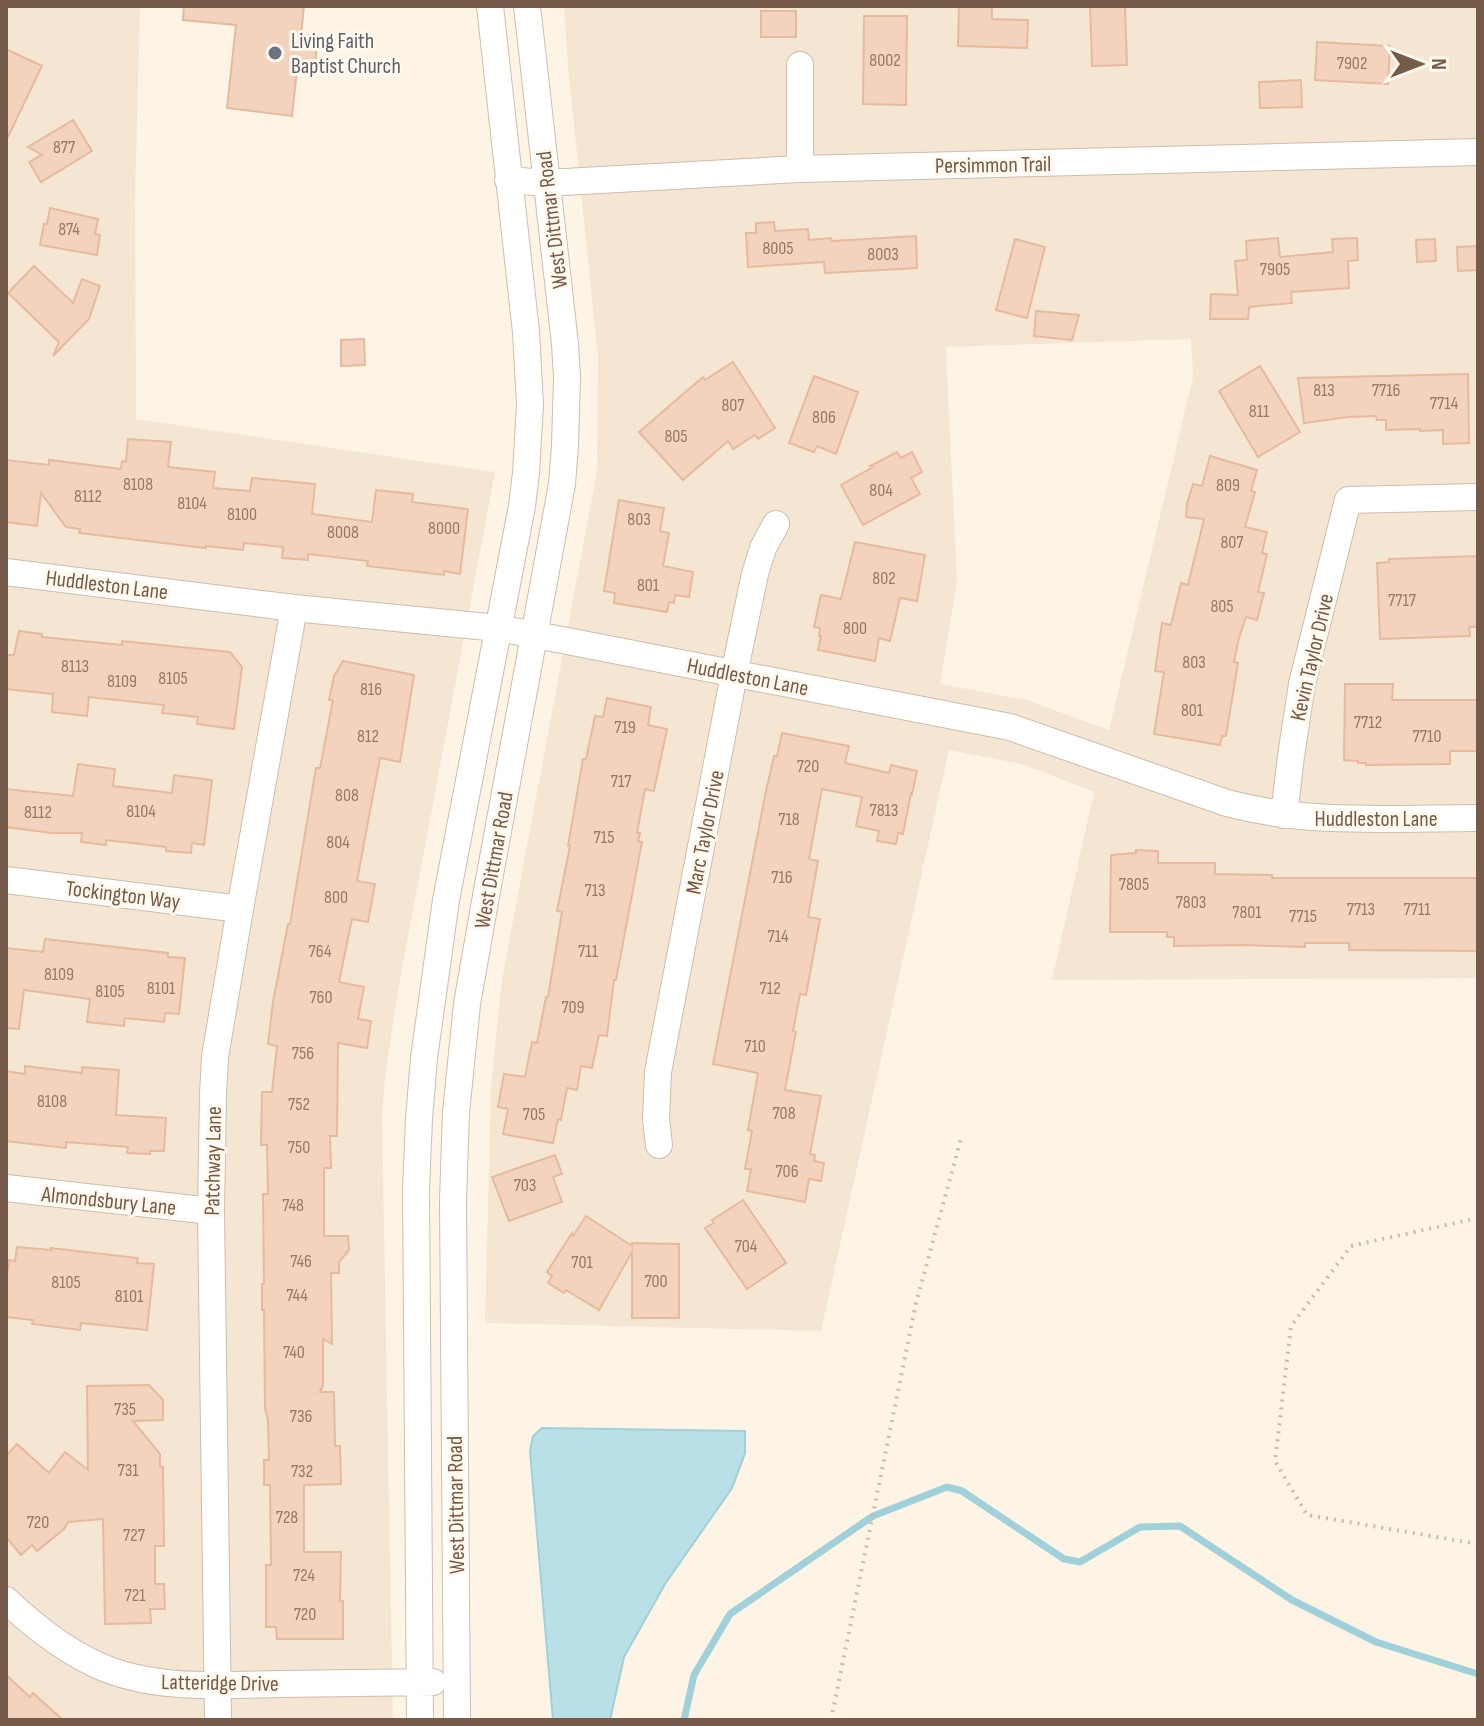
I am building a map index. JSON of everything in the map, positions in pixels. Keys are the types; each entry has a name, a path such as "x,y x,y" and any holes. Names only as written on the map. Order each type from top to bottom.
{"street":[{"name":"West Dittmar Road","path":"420,1720 416,1189 424,1058 446,900 522,506 530,405 525,319 490,6"},
{"name":"West Dittmar Road","path":"457,1720 453,1265 456,1113 467,1004 562,484 567,414 565,344 527,6"},
{"path":"800,65 800,169"},
{"name":"Persimmon Trail","path":"508,180 546,183 800,169 1478,152"},
{"name":"Kevin Taylor Drive","path":"1284,815 1302,684 1348,500 1478,497"},
{"name":"Marc Taylor Drive","path":"659,1145 656,1119 658,1072 755,574 763,548 776,524"},
{"name":"Huddleston Lane","path":"6,572 294,608 498,628 535,635 1010,727 1253,811 1326,818 1478,818"},
{"name":"Patchway Lane","path":"218,1720 211,1211 215,1057 294,608"},
{"name":"Tockington Way","path":"6,880 240,909"},
{"name":"Almondsbury Lane","path":"6,1188 211,1211"},
{"name":"Latteridge Drive","path":"6,1600 35,1627 95,1664 142,1679 217,1685 457,1682"}],"path":[{"path":"831,1720 916,1303 962,1135"},
{"path":"1478,1218 1351,1246 1291,1326 1275,1461 1307,1515 1478,1544"}],"shaded area":[{"path":"6,6 140,6 135,199 136,419 495,472 399,985 385,1077 382,1117 393,1720 6,1720"},
{"path":"564,6 1478,6 1478,978 1052,980 1094,792 1022,764 949,750 821,1331 485,1323 491,1087 502,980 597,471 598,358","holes":["1191,339 1193,377 1109,730 1027,700 940,684 957,583 946,347"]}],"water":[{"path":"542,1428 745,1431 745,1453 732,1488 665,1584 624,1657 610,1720 553,1720 530,1451 533,1436"}],"building":[{"name":"Living Faith Baptist Church","path":"184,6 304,6 301,35 318,36 314,73 297,70 292,116 227,108 236,25 183,20"},
{"path":"959,6 992,6 992,19 1028,20 1027,48 958,46"},
{"path":"1090,6 1125,6 1127,65 1092,66"},
{"path":"761,11 796,11 796,37 761,37"},
{"path":"864,16 907,16 906,105 863,104"},
{"path":"1317,42 1390,46 1388,84 1315,80"},
{"path":"6,49 42,66 6,141"},
{"path":"1301,80 1302,107 1260,108 1259,82"},
{"path":"73,120 92,151 41,182 29,162 42,155 28,147"},
{"path":"50,208 98,219 95,234 100,235 97,255 40,245"},
{"path":"774,222 775,231 808,229 809,240 916,236 917,268 825,273 824,262 748,267 746,233 756,233 756,223"},
{"path":"1278,238 1280,257 1333,252 1332,239 1357,238 1358,260 1348,261 1349,288 1291,292 1292,303 1249,307 1248,319 1210,319 1211,294 1238,295 1235,261 1247,260 1246,241"},
{"path":"1015,239 1045,247 1027,318 996,310"},
{"path":"1435,239 1436,261 1417,262 1416,240"},
{"path":"1478,246 1478,270 1458,271 1457,247"},
{"path":"34,266 73,303 82,279 100,286 89,319 53,356 59,342 8,293"},
{"path":"1036,311 1079,315 1072,340 1034,336"},
{"path":"364,339 365,365 341,366 341,340"},
{"path":"733,362 775,428 758,439 755,435 733,449 728,441 683,480 639,432 703,377 705,380"},
{"path":"1260,366 1300,432 1258,457 1219,391"},
{"path":"1468,374 1469,443 1443,444 1443,430 1386,430 1386,420 1377,420 1376,416 1304,423 1298,378"},
{"path":"814,376 858,392 836,454 817,446 814,452 789,443"},
{"path":"128,439 171,442 168,467 215,472 213,488 250,491 252,478 315,484 312,514 372,522 376,490 413,494 412,502 468,509 460,574 367,566 368,561 308,554 308,560 282,558 283,547 244,543 243,550 206,548 79,533 80,529 66,527 41,493 37,526 6,522 6,460 49,465 49,460 121,469 122,461 126,462"},
{"path":"897,452 901,458 912,452 922,472 911,478 920,494 863,525 841,485"},
{"path":"1210,456 1257,470 1251,491 1255,492 1245,527 1267,532 1262,553 1267,554 1258,592 1264,593 1257,620 1246,617 1239,638 1226,736 1222,736 1220,745 1154,734 1164,672 1155,671 1162,623 1171,625 1181,583 1188,585 1204,519 1186,517 1187,504 1193,484 1202,486"},
{"path":"619,500 664,508 660,531 669,533 663,566 693,572 689,597 675,595 674,603 669,602 667,612 614,603 615,593 604,591"},
{"path":"855,542 925,555 917,601 900,598 890,641 879,638 875,661 818,650 820,628 814,627 821,595 841,599"},
{"path":"1478,556 1478,627 1469,627 1470,636 1380,639 1377,563 1389,562 1389,559"},
{"path":"19,631 42,634 42,637 122,645 122,641 230,652 242,667 234,729 197,724 198,717 162,713 164,705 89,697 87,716 52,712 53,694 6,689 6,655 14,655"},
{"path":"343,661 414,675 400,762 380,758 370,811 357,881 375,884 368,922 352,919 339,982 364,987 358,1019 371,1021 367,1048 338,1043 337,1136 330,1136 331,1168 324,1168 324,1236 348,1236 349,1250 339,1262 339,1273 331,1273 332,1344 323,1339 323,1385 320,1392 334,1392 335,1446 340,1446 341,1484 304,1485 304,1552 341,1552 343,1639 277,1639 276,1627 266,1627 266,1565 271,1565 270,1485 264,1485 264,1460 269,1460 262,1310 263,1194 268,1194 267,1145 261,1145 262,1092 272,1092 277,1046 268,1044 273,1002 290,924 316,768 320,768 333,700 329,700 334,676"},
{"path":"1345,684 1393,684 1392,700 1478,700 1478,751 1450,751 1450,764 1366,765 1344,760"},
{"path":"607,698 651,707 648,725 667,729 654,791 645,789 637,833 640,833 638,841 642,842 614,980 607,1036 599,1035 592,1068 581,1066 577,1090 567,1088 553,1143 503,1134 508,1109 498,1107 504,1074 525,1077 532,1042 537,1043 562,912 557,911 583,759 586,759 595,716 603,717"},
{"path":"782,733 849,746 845,763 889,773 891,765 917,771 903,834 898,833 896,844 877,841 879,831 856,826 862,797 822,789 809,859 818,861 808,917 820,919 806,995 800,994 785,1090 821,1096 810,1154 815,1155 814,1161 824,1163 821,1181 809,1179 805,1202 747,1191 751,1169 745,1169 752,1131 748,1130 758,1073 713,1064 766,791"},
{"path":"78,764 115,769 113,786 172,793 174,775 212,780 204,845 192,843 191,853 166,851 166,847 106,840 106,845 81,842 82,833 6,827 6,789 73,796"},
{"path":"1136,850 1158,851 1158,863 1215,863 1215,874 1272,875 1272,878 1478,878 1478,951 1349,950 1349,943 1305,943 1305,947 1174,946 1174,937 1167,937 1167,932 1110,932 1111,855 1136,853"},
{"path":"45,939 168,953 168,957 185,958 179,1014 165,1013 164,1022 125,1018 124,1026 87,1022 90,999 24,990 19,1029 6,1028 6,948 43,952"},
{"path":"25,1066 82,1073 82,1067 119,1070 116,1115 166,1118 164,1151 127,1153 128,1147 66,1142 66,1148 6,1141 6,1071 25,1074"},
{"path":"555,1155 562,1174 553,1177 562,1202 509,1221 492,1177"},
{"path":"743,1200 786,1263 747,1289 705,1228"},
{"path":"586,1216 632,1246 632,1243 679,1244 679,1318 632,1318 632,1252 599,1310 548,1283 552,1276 547,1272"},
{"path":"17,1247 138,1258 137,1263 154,1264 147,1330 81,1323 80,1330 6,1317 6,1270 9,1260 15,1261"},
{"path":"149,1385 163,1400 163,1420 133,1421 160,1454 160,1467 163,1467 164,1546 155,1546 155,1584 164,1584 165,1609 150,1609 151,1623 105,1624 103,1519 68,1522 37,1551 32,1545 21,1555 6,1537 6,1456 17,1444 49,1473 65,1452 88,1470 87,1386"},
{"path":"6,1675 30,1697 33,1693 63,1720 6,1720"}],"waterway":[{"path":"684,1720 694,1675 730,1614 873,1516 947,1487 962,1491 1064,1559 1080,1562 1140,1527 1180,1526 1292,1600 1376,1642 1478,1674"}],"place":[{"name":"Living Faith Baptist Church","path":"275,53"}]}
